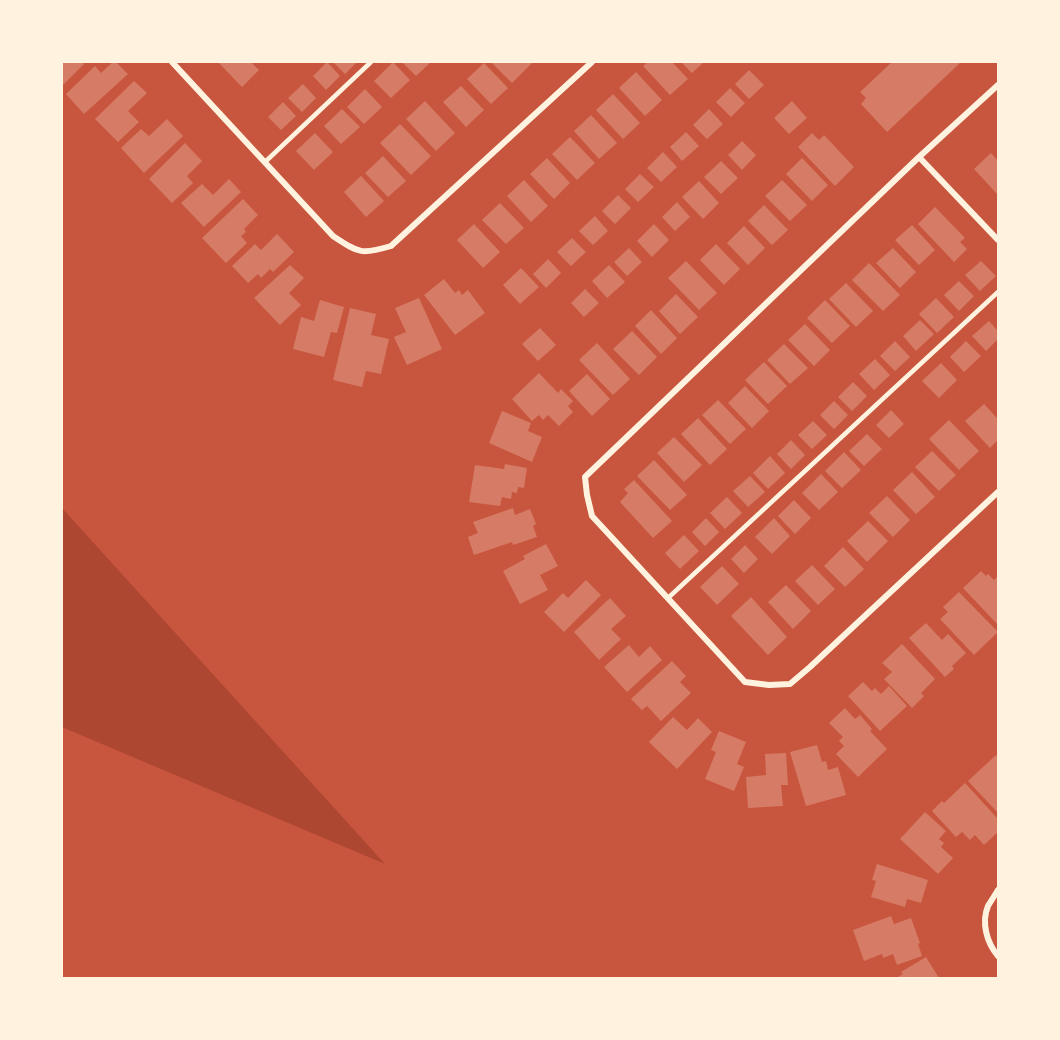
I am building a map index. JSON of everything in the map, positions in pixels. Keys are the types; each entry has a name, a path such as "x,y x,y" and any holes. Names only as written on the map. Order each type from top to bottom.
{"street":[{"path":"172,62 333,236 353,249 370,252 391,246 592,62"},
{"path":"999,85 920,157 585,477 592,516 745,682 769,686 790,684 999,492"},
{"path":"920,157 999,240"},
{"path":"999,890 987,908 985,927 990,946 999,956"}],"lane":[{"path":"265,162 371,62"},
{"path":"668,598 999,292"}],"shaded area":[{"path":"62,508 385,864 62,727"}],"building":[{"path":"62,62 82,62 84,64 62,86"},
{"path":"116,62 128,74 84,114 66,94 95,66 101,73"},
{"path":"218,62 251,62 259,70 242,87"},
{"path":"327,62 340,76 326,90 313,76"},
{"path":"333,62 357,62 345,74"},
{"path":"393,62 410,80 391,98 374,81"},
{"path":"402,62 431,62 416,76"},
{"path":"491,62 533,62 512,83"},
{"path":"648,62 672,62 688,79 670,95 643,66"},
{"path":"681,62 704,62 692,73"},
{"path":"892,62 961,62 887,132 861,104 866,98 860,92"},
{"path":"484,63 508,88 491,104 467,79"},
{"path":"749,70 764,85 749,99 735,84"},
{"path":"636,72 662,100 645,116 619,88"},
{"path":"134,81 147,93 128,111 139,122 118,142 95,119"},
{"path":"303,84 316,98 302,112 288,98"},
{"path":"461,86 484,110 466,127 443,102"},
{"path":"730,88 745,103 731,117 716,102"},
{"path":"365,89 382,107 364,124 347,107"},
{"path":"613,94 640,123 623,139 596,110"},
{"path":"425,101 455,133 436,151 406,119"},
{"path":"792,101 807,118 789,134 774,118"},
{"path":"283,102 296,116 281,130 268,117"},
{"path":"342,109 360,127 341,144 324,126"},
{"path":"709,109 723,124 707,139 693,125"},
{"path":"591,115 617,143 599,159 574,131"},
{"path":"167,119 183,136 144,173 121,148 141,129 149,136"},
{"path":"400,124 431,156 411,175 380,143"},
{"path":"686,132 699,146 682,161 670,147"},
{"path":"315,133 333,152 314,170 296,151"},
{"path":"812,133 819,140 824,135 854,167 835,186 798,147"},
{"path":"570,137 595,163 577,180 552,154"},
{"path":"742,141 756,155 742,170 728,155"},
{"path":"185,143 202,161 187,176 193,183 172,203 149,179"},
{"path":"663,152 677,167 661,182 647,168"},
{"path":"991,153 998,161 998,195 974,169"},
{"path":"383,156 406,181 388,197 365,173"},
{"path":"547,158 570,183 554,199 530,174"},
{"path":"802,158 828,185 812,201 786,174"},
{"path":"721,161 738,178 721,194 704,177"},
{"path":"640,174 654,187 638,202 625,189"},
{"path":"361,176 384,201 366,217 344,192"},
{"path":"229,179 241,192 204,227 181,203 202,184 213,195"},
{"path":"524,180 548,206 531,222 507,196"},
{"path":"782,180 807,205 790,221 765,196"},
{"path":"699,181 719,203 703,219 682,197"},
{"path":"618,195 631,208 615,224 602,211"},
{"path":"243,199 258,215 244,229 246,232 241,236 247,243 226,263 202,238"},
{"path":"677,202 690,217 675,231 662,217"},
{"path":"500,203 524,228 506,244 482,220"},
{"path":"764,205 788,230 772,245 748,221"},
{"path":"935,207 965,238 960,242 967,249 954,262 918,224"},
{"path":"595,216 608,231 593,245 579,231"},
{"path":"474,224 500,252 483,268 457,240"},
{"path":"654,224 669,240 652,257 637,241"},
{"path":"912,225 935,250 919,265 895,240"},
{"path":"744,226 765,248 748,265 727,243"},
{"path":"277,234 294,252 273,272 270,269 261,278 258,274 248,283 232,266 255,244 261,250"},
{"path":"572,238 586,252 571,266 557,252"},
{"path":"716,244 740,269 724,285 700,260"},
{"path":"629,248 642,262 627,276 614,262"},
{"path":"893,248 916,272 900,288 876,263"},
{"path":"548,259 561,273 546,288 533,274"},
{"path":"686,261 717,293 699,310 668,278"},
{"path":"981,261 996,276 980,291 965,275"},
{"path":"869,263 900,295 883,311 852,280"},
{"path":"290,265 304,278 289,293 301,305 280,325 254,298"},
{"path":"609,265 625,282 607,298 592,281"},
{"path":"521,268 539,287 520,304 503,285"},
{"path":"444,279 455,293 459,290 462,295 468,290 485,313 455,335 424,295"},
{"path":"959,281 974,296 959,311 944,295"},
{"path":"846,283 873,311 856,327 829,299"},
{"path":"585,289 599,303 584,317 571,303"},
{"path":"676,294 698,317 680,334 659,311"},
{"path":"419,298 442,349 407,365 394,337 406,332 395,308"},
{"path":"936,298 954,317 937,333 919,314"},
{"path":"320,300 344,307 337,333 331,332 324,357 293,349 301,317 314,321"},
{"path":"825,300 850,326 832,343 807,318"},
{"path":"350,308 376,314 371,335 389,339 381,374 366,371 362,387 333,380"},
{"path":"651,310 677,338 661,354 635,326"},
{"path":"920,320 934,334 916,351 903,336"},
{"path":"989,321 998,331 998,339 986,351 972,336"},
{"path":"805,324 830,350 814,366 788,340"},
{"path":"540,328 556,345 538,361 522,344"},
{"path":"632,331 657,357 639,375 613,349"},
{"path":"895,341 910,357 895,371 880,356"},
{"path":"966,341 981,356 964,372 950,357"},
{"path":"597,343 630,379 613,395 579,360"},
{"path":"784,344 808,368 790,384 767,360"},
{"path":"875,359 890,375 874,390 859,374"},
{"path":"764,362 787,386 768,404 745,380"},
{"path":"941,363 957,380 939,398 922,381"},
{"path":"539,373 558,393 561,389 573,401 568,406 573,412 559,426 548,415 543,420 539,415 532,421 512,399"},
{"path":"587,374 610,399 592,416 569,391"},
{"path":"853,382 867,396 852,411 838,397"},
{"path":"745,386 769,411 752,428 728,403"},
{"path":"718,400 746,429 730,444 702,415"},
{"path":"834,401 848,415 834,429 820,415"},
{"path":"984,404 998,419 998,440 990,448 965,421"},
{"path":"891,410 904,424 889,438 876,425"},
{"path":"502,411 531,423 528,431 542,437 532,462 489,443"},
{"path":"698,418 727,449 710,465 681,434"},
{"path":"949,420 979,451 959,470 929,439"},
{"path":"813,421 827,435 812,449 798,435"},
{"path":"867,434 882,449 864,466 849,451"},
{"path":"674,437 702,465 684,482 657,453"},
{"path":"791,440 805,455 791,469 777,454"},
{"path":"932,451 956,475 939,491 915,467"},
{"path":"844,452 861,470 842,488 825,471"},
{"path":"770,456 785,473 768,489 753,473"},
{"path":"654,460 687,495 670,510 637,476"},
{"path":"505,464 527,468 524,488 518,487 517,493 512,492 511,499 502,497 500,506 469,502 475,465 504,469"},
{"path":"912,472 935,497 916,514 893,490"},
{"path":"821,474 838,492 819,510 802,493"},
{"path":"750,476 765,492 748,507 733,491"},
{"path":"634,480 672,521 653,538 620,502 628,493 624,489"},
{"path":"887,496 910,520 893,537 869,513"},
{"path":"727,497 742,513 725,529 710,513"},
{"path":"794,500 811,518 795,534 778,516"},
{"path":"513,508 515,515 530,509 536,524 533,526 537,537 513,545 512,542 474,555 468,537 478,533 473,522"},
{"path":"706,518 719,532 705,546 692,532"},
{"path":"774,518 790,536 772,554 755,537"},
{"path":"868,521 888,541 867,562 847,541"},
{"path":"684,535 699,551 680,569 665,553"},
{"path":"546,544 558,566 540,575 548,590 520,604 503,571 525,559 523,556"},
{"path":"745,545 758,559 744,573 731,559"},
{"path":"843,547 864,569 845,587 824,566"},
{"path":"812,565 835,589 818,605 795,581"},
{"path":"722,566 739,584 717,605 700,587"},
{"path":"981,571 994,580 997,577 998,579 998,625 963,588"},
{"path":"586,580 601,595 564,632 544,612 563,593 568,598"},
{"path":"786,585 811,611 793,629 768,602"},
{"path":"959,592 998,632 974,655 940,619 948,612 943,607"},
{"path":"751,597 787,637 768,655 731,616"},
{"path":"610,598 626,616 611,629 621,639 599,660 574,632"},
{"path":"926,623 942,640 948,634 966,653 952,666 954,669 945,677 909,638"},
{"path":"902,644 935,679 921,693 924,696 912,708 884,679 892,672 882,663"},
{"path":"629,645 639,657 650,646 662,660 627,692 604,667"},
{"path":"672,661 686,676 680,682 691,693 661,721 647,706 642,710 631,699"},
{"path":"863,682 872,691 875,688 881,694 889,686 907,706 880,731 848,696"},
{"path":"845,708 855,719 860,715 872,729 870,731 887,749 858,777 836,754 844,746 839,741 843,737 829,723"},
{"path":"673,717 687,730 698,718 712,732 677,769 649,742"},
{"path":"719,731 746,742 737,764 744,767 734,791 705,779 716,752 711,750"},
{"path":"817,745 822,762 826,761 828,770 838,767 846,795 806,806 790,752"},
{"path":"786,753 788,785 781,785 783,806 748,808 746,777 766,775 765,754"},
{"path":"996,755 998,758 998,813 968,781"},
{"path":"965,783 998,819 998,832 984,845 975,835 970,840 962,832 956,837 932,811"},
{"path":"925,812 946,831 939,839 944,843 941,847 953,858 938,874 900,839"},
{"path":"877,864 928,880 921,903 907,899 905,907 871,897 876,881 872,880"},
{"path":"891,916 894,924 911,918 922,956 897,965 893,954 883,958 882,954 864,961 853,930"},
{"path":"926,957 939,978 896,978 903,974 901,972"}]}
